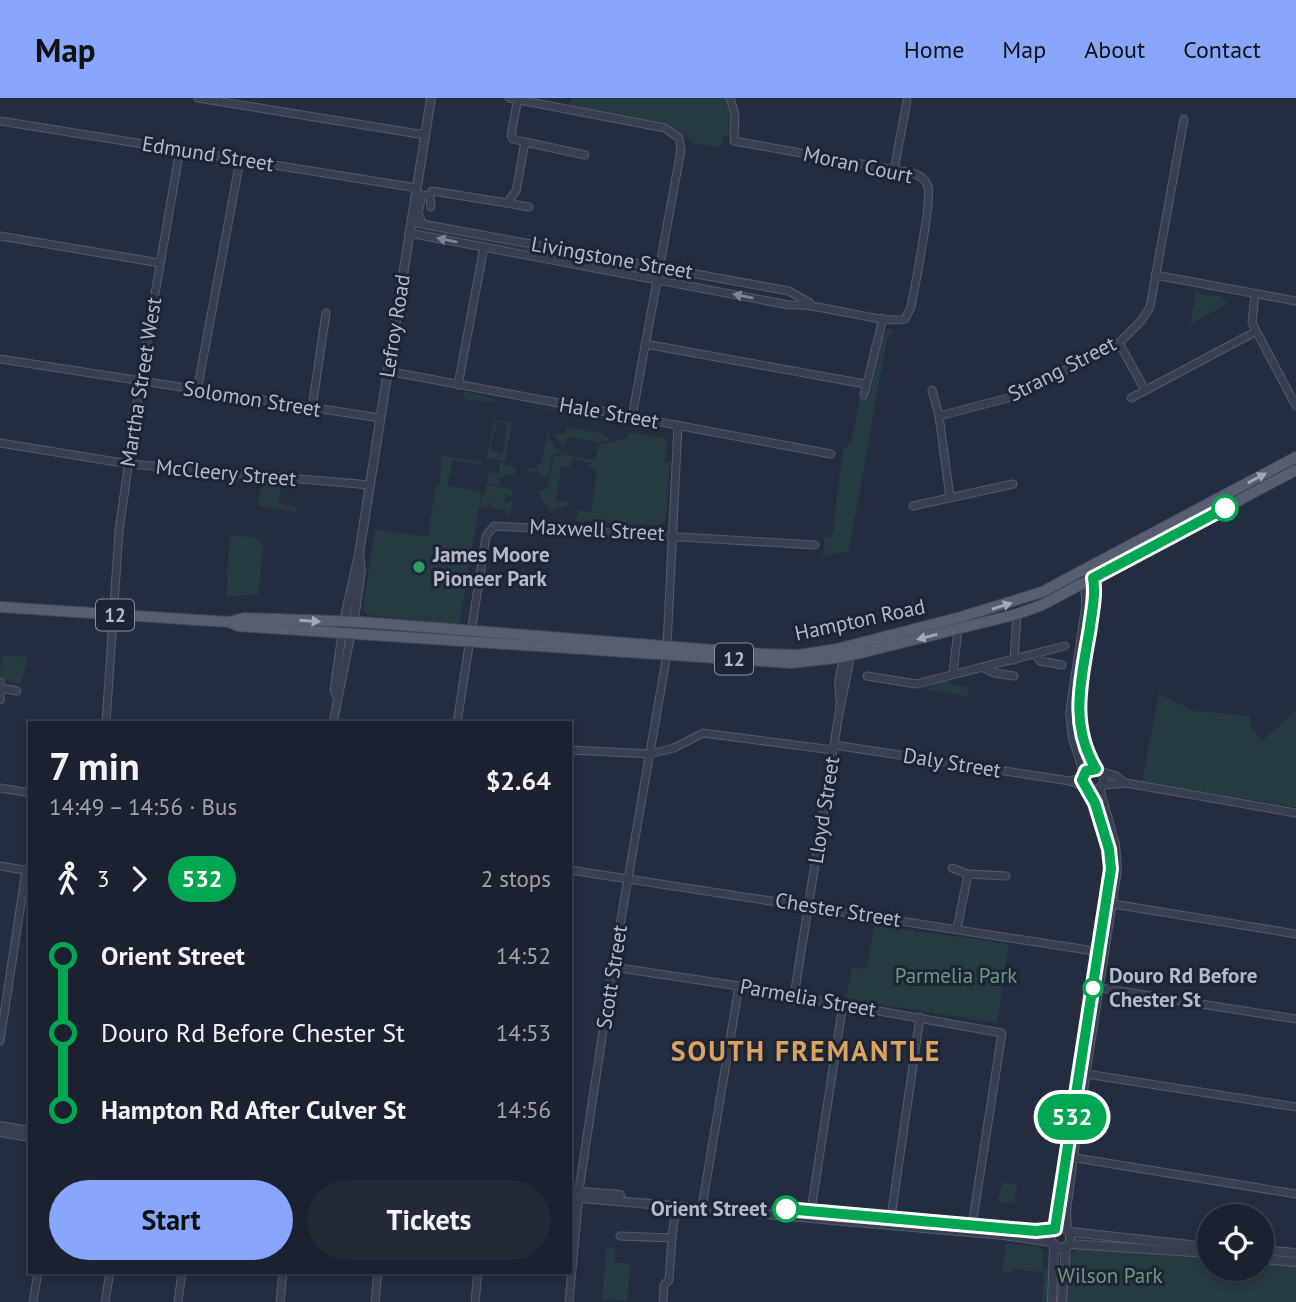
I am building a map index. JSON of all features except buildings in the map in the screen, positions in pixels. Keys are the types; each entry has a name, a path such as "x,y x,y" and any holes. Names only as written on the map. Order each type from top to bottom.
{"main road":[{"name":"Hampton Road","path":"0,607 229,622 244,618 348,628 667,649 799,655 846,652 1017,614 1296,457"},
{"name":"Hampton Road","path":"667,649 791,663 821,661 1010,603 1086,576 1296,470"}],"street":[{"path":"198,98 425,135"},
{"name":"Lefroy Road","path":"333,721 337,698 341,691 348,628 361,570 359,554 409,233 411,222 426,192 425,135 431,98"},
{"path":"509,98 665,128 677,135 681,150 632,417"},
{"name":"Moran Court","path":"730,98 735,114 734,141 919,176 929,190 911,307 905,318"},
{"path":"518,99 510,135 513,139 585,155"},
{"path":"894,170 907,101"},
{"name":"Strang Street","path":"939,416 1012,397 1119,343 1141,321 1150,307 1184,119"},
{"name":"Edmund Street","path":"0,121 529,207"},
{"path":"507,203 516,191 525,142"},
{"name":"Martha Street West","path":"106,721 119,531 180,149"},
{"path":"197,391 240,160"},
{"path":"426,192 432,207"},
{"path":"423,224 418,214 426,192"},
{"name":"Livingstone Street","path":"411,222 789,290 810,303"},
{"name":"Livingstone Street","path":"409,233 789,305 810,303 883,317 905,318"},
{"path":"0,236 160,263"},
{"path":"458,385 484,247"},
{"path":"1156,275 1296,301"},
{"path":"1255,293 1251,314 1255,332 1296,406"},
{"path":"312,408 326,313"},
{"path":"864,395 883,317"},
{"path":"1131,398 1255,332"},
{"path":"1119,343 1145,390"},
{"path":"645,344 865,384"},
{"name":"Solomon Street","path":"0,359 380,418"},
{"name":"Hale Street","path":"387,371 831,454"},
{"path":"932,390 939,416 950,497"},
{"name":"Scott Street","path":"572,1248 575,1194 667,649 678,425"},
{"name":"McCleery Street","path":"0,443 129,464 370,485"},
{"path":"913,506 1013,484"},
{"name":"Maxwell Street","path":"470,636 486,536 494,526 673,534 815,545"},
{"path":"1062,1302 1069,1231 1066,1211 1070,1157 1117,858 1098,770 1083,745 1078,714 1094,602 1086,576"},
{"path":"1086,576 1086,608 1070,713 1083,775 1111,857 1110,904"},
{"path":"1014,660 1017,614"},
{"path":"953,674 958,629"},
{"path":"457,721 470,636"},
{"path":"867,676 916,684 1065,646"},
{"path":"839,681 846,652"},
{"path":"840,707 846,652"},
{"path":"1036,655 1040,661 1062,664"},
{"path":"821,661 833,662 838,667 840,707"},
{"path":"984,667 994,673 1014,676"},
{"path":"0,700 1,685 17,691"},
{"name":"Lloyd Street","path":"794,996 840,707"},
{"name":"Daly Street","path":"572,750 650,754 674,748 703,733 834,748 1070,781 1087,788"},
{"path":"1083,775 1098,770 1116,776 1126,783"},
{"name":"Daly Street","path":"1070,781 1083,775"},
{"path":"1087,788 1126,783 1296,813"},
{"path":"0,788 28,793"},
{"path":"0,866 28,871 0,1041"},
{"path":"952,868 968,874 1006,876"},
{"name":"Chester Street","path":"572,870 1102,952"},
{"path":"957,929 968,874"},
{"path":"1110,904 1296,934"},
{"name":"Parmelia Street","path":"613,967 738,986 1002,1033 971,1229"},
{"path":"702,1205 738,986"},
{"path":"1097,987 1296,1019"},
{"path":"810,1214 844,1004"},
{"path":"890,1222 920,1017"},
{"path":"1082,1074 1296,1107"},
{"path":"0,1126 28,1131"},
{"path":"0,1132 28,1136"},
{"path":"1070,1157 1296,1194"},
{"path":"1052,1302 1052,1245 1070,1157"},
{"path":"575,1194 676,1205 702,1205"},
{"path":"575,1194 971,1229 1069,1231 1197,1248"},
{"path":"663,1302 664,1285 669,1280 676,1205"},
{"path":"971,1229 1052,1245 1156,1251 1197,1250"},
{"path":"620,1236 672,1238"},
{"path":"1274,1251 1296,1253"},
{"path":"1274,1260 1296,1262"},
{"path":"33,1302 38,1274"},
{"path":"106,1302 110,1274"},
{"path":"178,1302 182,1274"},
{"path":"280,1302 283,1274"},
{"path":"375,1302 378,1274"},
{"path":"475,1302 478,1274"},
{"name":"Scott Street","path":"569,1302 571,1274"}],"green space":[{"path":"572,98 725,98 731,116 730,136 722,137 721,148 693,143 671,125 568,105"},
{"path":"422,228 652,271 647,274 421,231"},
{"path":"1196,290 1201,295 1221,296 1227,304 1190,324"},
{"path":"888,329 893,329 894,332 887,338 849,551 822,557 825,547 823,538 832,536 833,532 843,449 851,443 860,397 869,398 882,338"},
{"path":"464,391 494,399 494,403 465,399"},
{"path":"496,400 608,418 610,421"},
{"path":"495,420 512,423 505,461 498,460 500,453 503,453 507,424 497,422 490,450 498,452 497,460 486,458"},
{"path":"567,427 604,434 609,440 600,442 568,437 564,447 552,433 565,435"},
{"path":"548,431 548,438 561,453 552,454 548,476 539,477 540,473 528,471 529,468 537,469 537,462 541,465"},
{"path":"629,432 668,439 664,462 670,463 666,520 660,526 576,521 578,510 591,512 597,472 585,465 596,464 572,459 570,467 561,466 556,499 557,502 567,501 567,506 558,508 555,500 557,509 549,510 537,491 547,489 554,456 562,457 561,448 565,455 594,460 600,444 627,439"},
{"name":"James Moore Pioneer Park","path":"441,455 482,462 482,465 453,460 447,486 481,492 480,504 487,485 511,489 514,498 506,494 505,503 513,500 510,516 505,510 491,508 489,500 487,508 479,507 459,625 367,615 363,608 375,529 428,537 436,485 440,485"},
{"path":"499,462 516,468 514,475 506,474 505,477 497,478 503,486 487,483 489,471 493,474 499,472"},
{"path":"262,482 286,484 285,489 281,489 278,503 296,507 295,512 258,506"},
{"path":"230,535 254,537 263,544 259,594 226,597"},
{"path":"2,655 28,657 21,685 4,680 0,673"},
{"path":"950,680 950,684 969,687 968,696 920,688"},
{"path":"1159,694 1194,711 1250,716 1251,727 1262,741 1296,711 1296,807 1142,782"},
{"name":"Parmelia Park","path":"874,925 1009,944 997,1023 846,999 852,968 867,969"},
{"path":"1002,1182 1017,1185 1014,1203 998,1202"},
{"path":"1005,1244 1039,1246 1044,1254 1043,1272 1012,1269 1011,1273 1003,1272"},
{"path":"606,1248 615,1249 614,1262 631,1264 627,1301 602,1299"},
{"name":"Wilson Park","path":"1078,1248 1197,1256 1197,1281 1274,1281 1274,1262 1296,1264 1296,1302 1065,1302 1069,1256"},
{"path":"1045,1266 1050,1271 1049,1302 1042,1302"}],"bus line":[{"name":"532","path":"786,1209 1036,1231 1055,1229 1111,869 1111,857 1095,803 1082,780 1086,771 1096,769 1088,758 1078,725 1079,696 1094,602 1093,578 1225,508"}],"place":[{"name":"James Moore Pioneer Park","path":"419,567"},
{"name":"Douro Rd Before Chester St","path":"1093,988"},
{"name":"Orient Street","path":"786,1209"}],"district":[{"name":"SOUTH FREMANTLE","path":"806,1051"}]}
